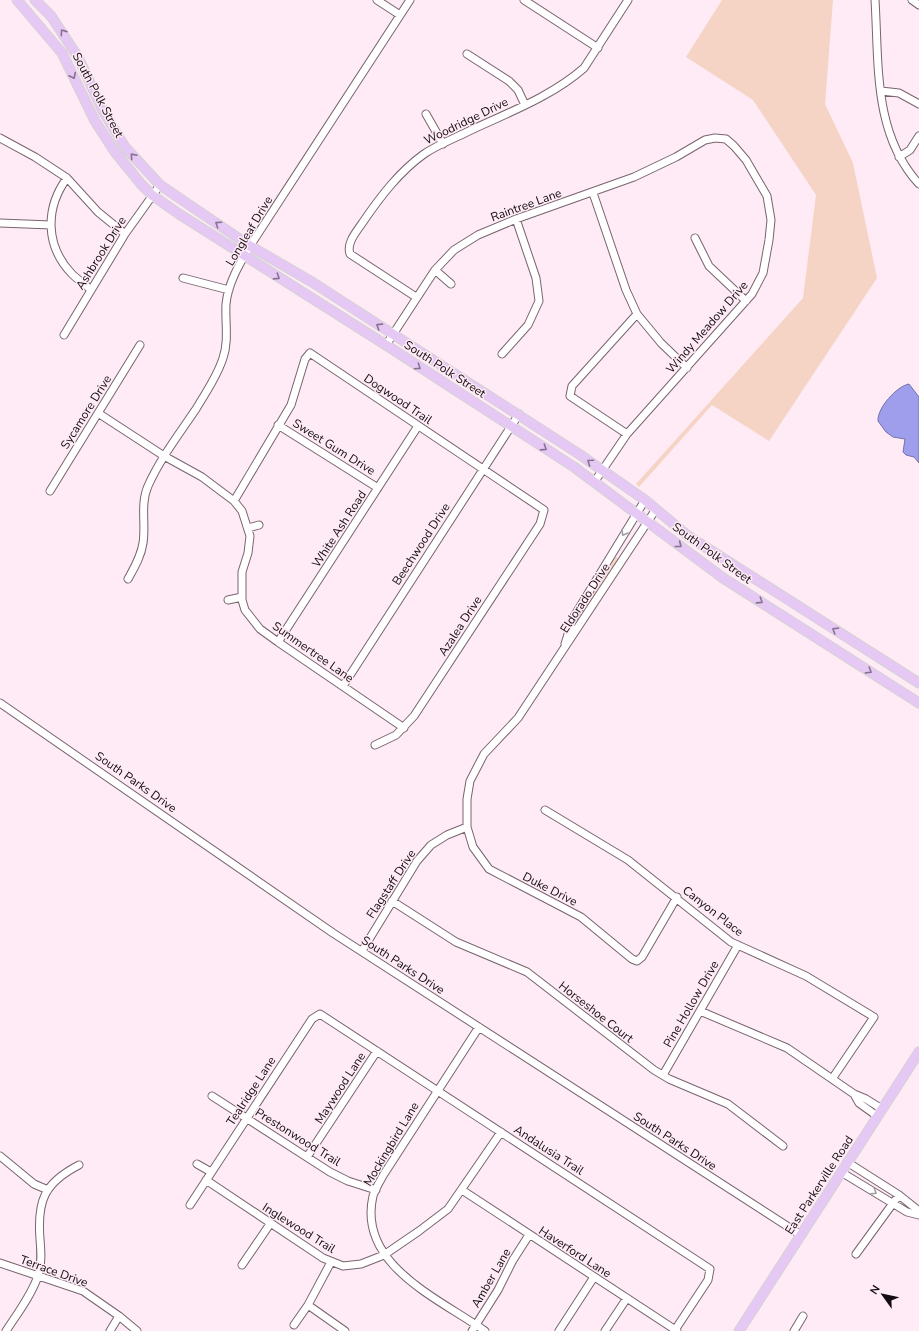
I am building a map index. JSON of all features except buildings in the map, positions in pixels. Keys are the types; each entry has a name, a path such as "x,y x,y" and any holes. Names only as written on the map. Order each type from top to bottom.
{"main road":[{"name":"South Polk Street","path":"17,0 62,54 95,121 129,170 152,195 244,256 386,345 595,481 723,578 919,703"},
{"name":"South Polk Street","path":"35,0 51,16 72,45 107,117 125,147 160,185 250,246 312,282 519,414 645,500 688,536 919,683"},
{"name":"East Parkerville Road","path":"742,1330 847,1162 919,1052"}],"street":[{"path":"377,0 400,15"},
{"name":"Longleaf Drive","path":"128,579 139,560 143,542 143,510 145,494 164,456 216,378 227,343 226,304 229,290 244,256 410,0"},
{"path":"524,0 598,48"},
{"name":"Woodridge Drive","path":"416,297 350,254 349,244 379,199 396,179 423,154 525,105 566,83 575,76 584,68 598,48 628,0"},
{"path":"875,0 881,91 885,122 899,157 919,184"},
{"path":"912,0 919,5"},
{"path":"467,54 509,81 518,90 525,105"},
{"path":"881,91 899,93 919,104"},
{"path":"426,114 443,144"},
{"path":"899,157 910,150 919,136"},
{"path":"0,138 35,157 67,178 98,212 125,234"},
{"name":"Raintree Lane","path":"386,345 435,270 445,257 454,250 478,235 516,219 593,193 634,177 676,157 705,140 715,138"},
{"name":"Windy Meadow Drive","path":"595,481 627,434 756,290 763,273 769,240 770,210 767,196 746,160 734,146 726,139 715,138"},
{"path":"67,178 59,189 53,202 51,237 59,256 72,274 91,290"},
{"name":"Ashbrook Drive","path":"64,335 125,234 160,185"},
{"path":"593,193 626,290 637,314 661,343 687,368"},
{"path":"502,354 528,325 538,301 536,278 516,219"},
{"path":"0,223 51,225"},
{"path":"695,238 709,266 746,301"},
{"path":"435,270 451,284"},
{"path":"183,278 229,290"},
{"path":"627,434 570,396 569,392 576,381 637,314"},
{"name":"Sycamore Drive","path":"50,491 140,345"},
{"name":"Dogwood Trail","path":"278,425 291,405 305,359 310,353 540,506"},
{"name":"Summertree Lane","path":"98,413 164,456 202,477 234,501 242,511 250,536 248,553 242,572 242,597 245,610 260,629 404,728"},
{"name":"Beechwood Drive","path":"343,686 482,468 519,414"},
{"path":"234,501 278,425"},
{"name":"Sweet Gum Drive","path":"278,425 378,488"},
{"name":"White Ash Road","path":"278,642 418,426"},
{"name":"Eldorado Drive","path":"563,651 573,618 645,500"},
{"name":"Azalea Drive","path":"375,745 396,735 404,728 433,688 540,524 544,510 540,506"},
{"name":"Eldorado Drive","path":"467,827 467,799 470,781 477,765 484,754 518,718 656,509"},
{"path":"248,528 259,525"},
{"name":"Eldorado Drive","path":"614,549 626,556"},
{"path":"228,600 242,597"},
{"name":"South Parks Drive","path":"0,703 362,951 801,1235"},
{"name":"Canyon Place","path":"545,810 628,860 677,897 731,942 806,976 874,1017 832,1079"},
{"name":"Flagstaff Drive","path":"362,951 417,860 431,845 447,835 467,827"},
{"name":"Duke Drive","path":"467,827 473,847 489,869 581,917 632,959 637,961 642,957 677,897"},
{"name":"Horseshoe Court","path":"392,901 456,942 527,972 610,1037 663,1075 704,1095 728,1104 783,1146"},
{"name":"Pine Hollow Drive","path":"663,1075 738,945"},
{"path":"700,1011 787,1048 854,1094 859,1103 880,1112"},
{"name":"Andalusia Trail","path":"316,1015 323,1016 710,1269 708,1280 676,1330"},
{"name":"Tealridge Lane","path":"190,1205 316,1015"},
{"name":"Mockingbird Lane","path":"479,1027 398,1150 373,1196 371,1216 375,1234 384,1255 393,1266 407,1278 485,1331"},
{"name":"Maywood Lane","path":"307,1157 377,1051"},
{"name":"Prestonwood Trail","path":"212,1096 330,1172 348,1181 376,1190"},
{"name":"Inglewood Trail","path":"206,1180 270,1224 331,1262 343,1266 361,1264 384,1255 448,1209 501,1132"},
{"path":"0,1156 34,1184 48,1190"},
{"path":"847,1162 899,1194 919,1211"},
{"path":"197,1164 212,1172"},
{"path":"6,1331 26,1301 38,1275 41,1258 40,1207 48,1190 55,1181 66,1172 79,1165"},
{"path":"841,1172 892,1204 907,1212 919,1215"},
{"name":"Haverford Lane","path":"462,1190 676,1330"},
{"path":"856,1254 899,1194"},
{"path":"242,1265 270,1224"},
{"name":"Amber Lane","path":"472,1331 498,1290 513,1260 529,1235"},
{"path":"294,1325 308,1305 331,1262"},
{"name":"Terrace Drive","path":"0,1264 38,1275 83,1292 119,1316 137,1331"},
{"path":"559,1331 594,1277"},
{"path":"605,1331 627,1298"},
{"path":"308,1305 344,1331"},
{"path":"110,1331 119,1316"},
{"path":"794,1331 803,1316"}],"shaded area":[{"path":"722,0 833,0 825,104 853,163 877,278 769,441 712,405 639,487 636,484 803,298 816,195 753,100 686,57"},
{"path":"614,556 620,560 578,623 585,602"}],"water":[{"path":"909,384 919,397 919,463 914,457 906,455 903,452 905,439 893,437 886,432 878,421 881,410 889,398 899,389"}]}
